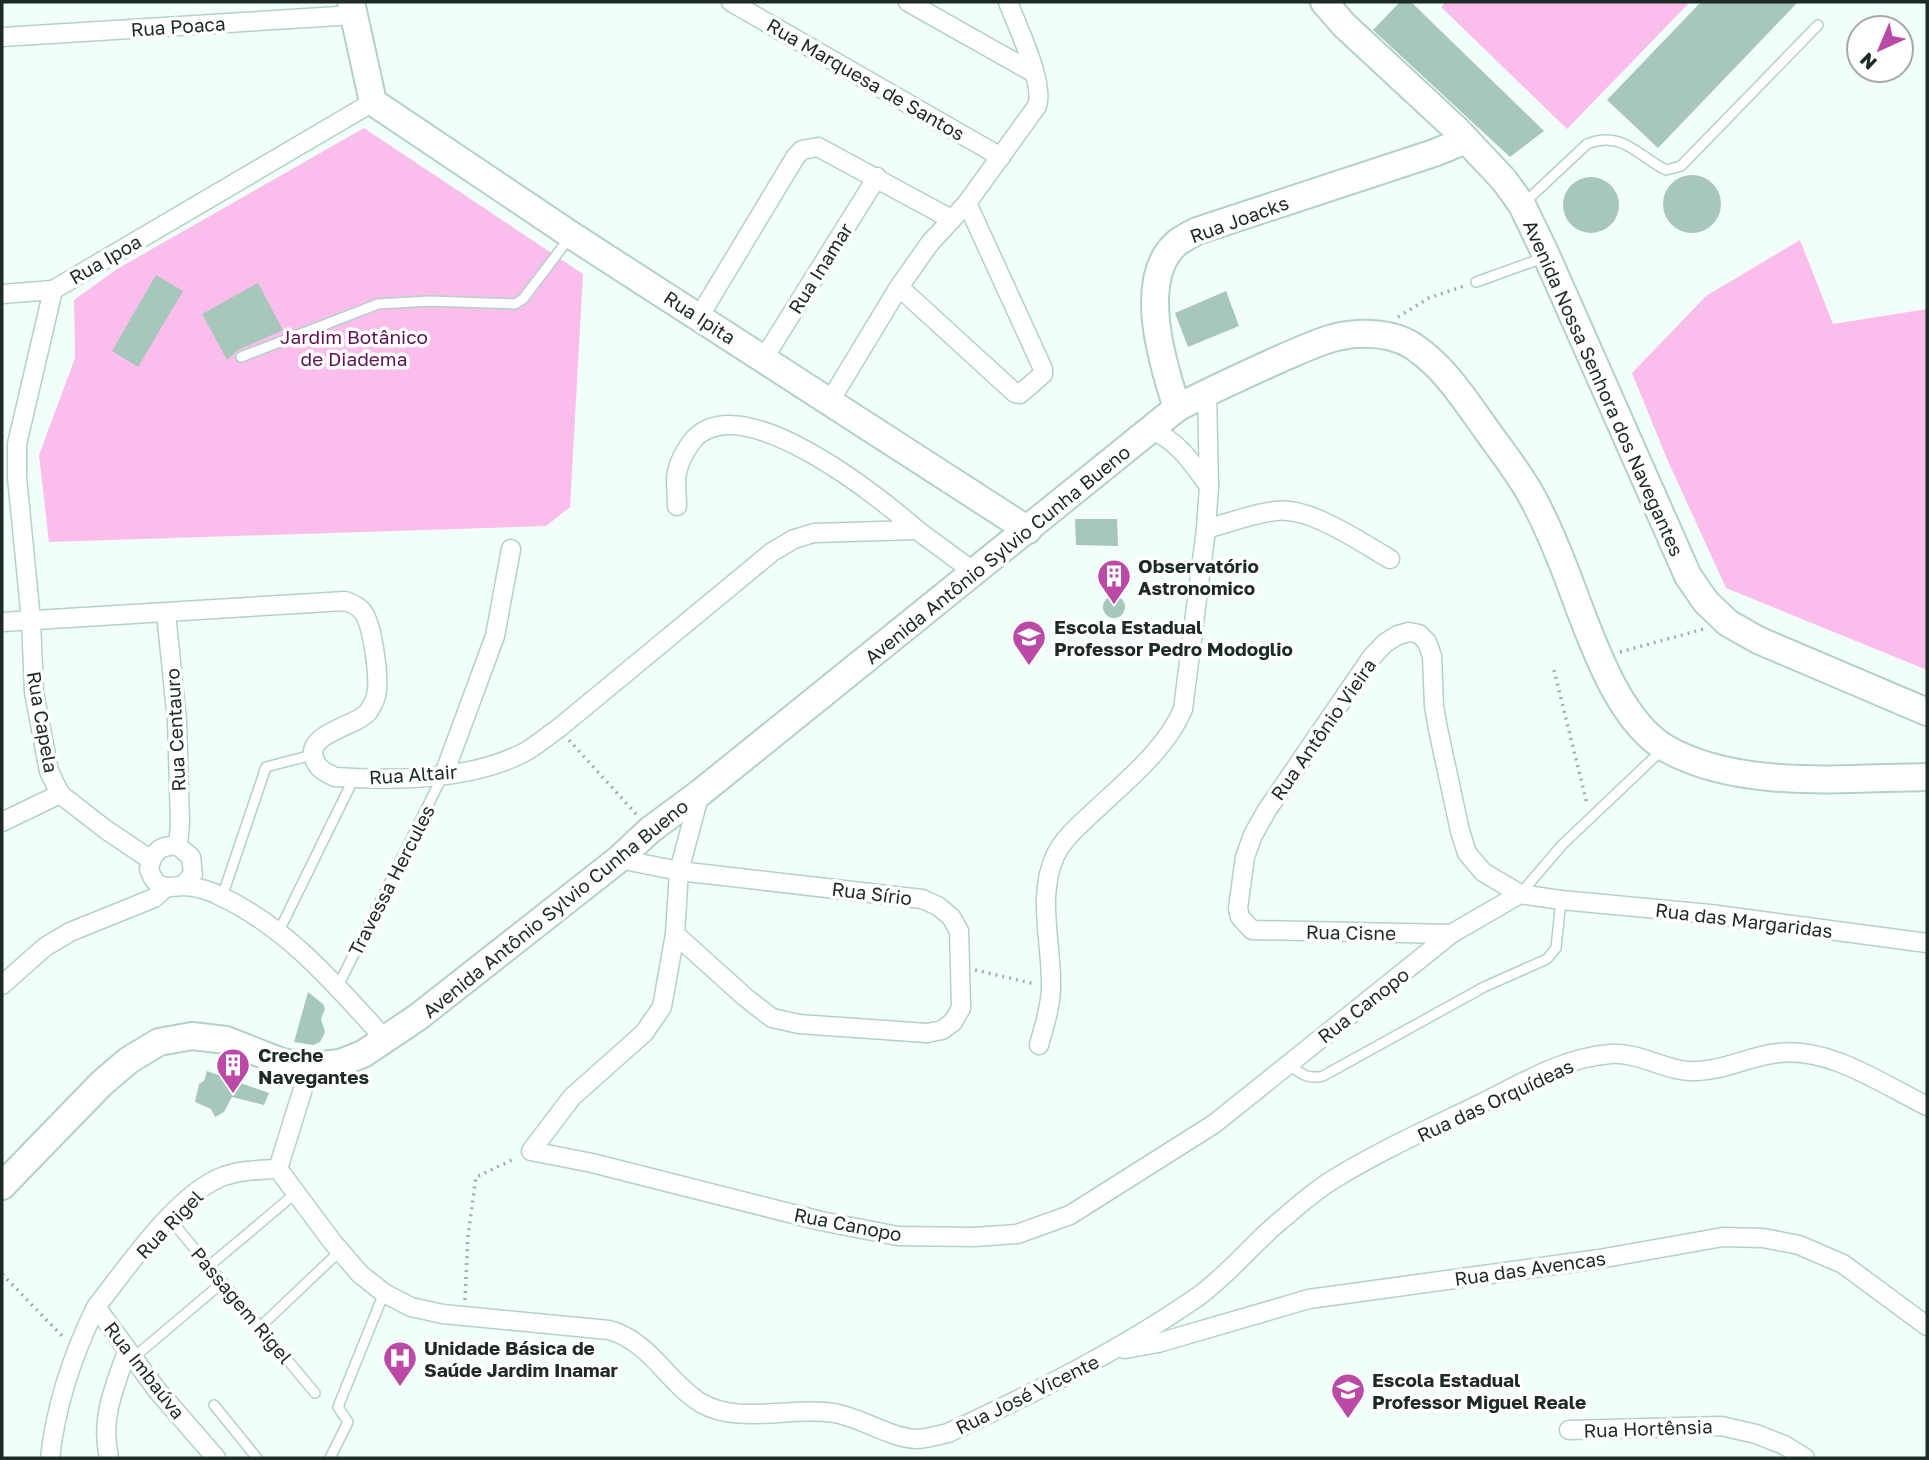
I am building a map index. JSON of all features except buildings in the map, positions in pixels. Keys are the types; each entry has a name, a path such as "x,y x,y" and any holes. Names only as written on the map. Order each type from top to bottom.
{"main road":[{"name":"Avenida Nossa Senhora dos Navegantes","path":"1324,2 1344,25 1434,107 1504,180 1522,205 1548,257 1688,576 1706,602 1728,623 1758,640 1927,712"},
{"path":"353,8 373,102"},
{"name":"Rua Ipita","path":"373,102 571,235 1028,530"},
{"name":"Rua Joacks","path":"1177,408 1160,358 1155,321 1158,276 1167,256 1177,243 1197,231 1466,140"},
{"name":"Avenida Antônio Sylvio Cunha Bueno","path":"2,1186 102,1083 129,1060 159,1042 192,1036 226,1040 282,1062 310,1066 340,1063 363,1054 418,1017 619,859 650,830 1177,408 1330,338 1384,334 1411,345 1434,362 1460,393 1530,493 1554,541 1598,659 1643,729 1664,748 1692,761 1730,772 1807,779 1927,777"}],"street":[{"name":"Rua Marquesa de Santos","path":"731,2 1001,157"},
{"path":"908,2 1034,73"},
{"path":"830,401 899,287 930,243 967,203 1037,106 1040,94 1008,2"},
{"name":"Rua Poaca","path":"2,37 353,8"},
{"name":"Rua Ipoa","path":"31,620 16,477 17,444 53,290 373,102"},
{"path":"699,317 802,150 818,147 951,219"},
{"name":"Rua Inamar","path":"764,358 877,177"},
{"path":"899,287 1015,393 1020,394 1043,374 967,203"},
{"path":"2,295 53,290"},
{"path":"1039,1045 1048,1013 1051,988 1046,900 1048,875 1058,852 1072,832 1163,744 1176,726 1183,709 1206,529 1209,486 1207,392"},
{"path":"677,506 676,478 679,462 697,436 711,428 730,425 757,428 786,439 855,481 974,572"},
{"path":"1152,430 1167,436 1182,449 1209,486"},
{"path":"1206,529 1276,510 1297,512 1322,522 1390,559"},
{"name":"Rua Altair","path":"313,755 316,764 335,777 443,774 491,765 523,753 559,728 783,545 814,533 918,530"},
{"path":"443,774 495,636 511,549"},
{"path":"2,622 345,601 355,605 363,613 373,634 377,695 361,719 330,732 314,746 313,755"},
{"name":"Rua Centauro","path":"166,613 177,720 180,823 178,846"},
{"name":"Rua Capela","path":"31,620 34,692 49,771 60,794 104,829 150,860"},
{"name":"Rua Antônio Vieira","path":"1252,930 1240,917 1238,908 1245,858 1253,835 1267,810 1371,658 1385,643 1409,632 1419,634 1427,642 1432,656 1436,718 1467,853 1483,872 1520,894"},
{"path":"531,1151 572,1097 644,1033 662,1007 675,934 679,871 699,793"},
{"path":"2,822 60,794"},
{"path":"219,895 194,865 191,857 178,846 161,847 154,853 149,869 152,877 173,887 219,895 264,921 338,986 384,1038"},
{"name":"Rua Sírio","path":"619,859 679,871 922,899 938,906 951,917 959,931 961,1008 953,1022 942,1030 927,1033 799,1024 772,1018 744,997 675,934"},
{"path":"2,985 45,947 70,932 154,898 193,874 194,865"},
{"name":"Rua das Margaridas","path":"1520,894 1710,914 1927,943"},
{"name":"Rua Canopo","path":"531,1151 592,1163 821,1221 898,1236 974,1237 1017,1234 1070,1215 1214,1124 1451,934 1520,894"},
{"name":"Rua Cisne","path":"1252,930 1451,934"},
{"name":"Rua das Orquídeas","path":"1115,1351 1200,1295 1283,1218 1332,1180 1532,1079 1587,1058 1612,1054 1637,1056 1693,1072 1718,1070 1755,1057 1796,1052 1820,1056 1846,1066 1927,1106"},
{"path":"278,1169 310,1066"},
{"name":"Rua José Vicente","path":"278,1169 340,1251 360,1274 384,1293 411,1307 443,1314 609,1330 623,1334 659,1362 686,1391 700,1402 718,1410 738,1413 835,1413 895,1436 919,1439 948,1433 1115,1351"},
{"name":"Rua Rigel","path":"96,1307 169,1218 201,1189 222,1177 243,1170 278,1169"},
{"name":"Rua das Avencas","path":"1115,1351 1158,1343 1309,1299 1599,1259 1723,1237 1763,1238 1798,1245 1843,1264 1927,1326"},
{"name":"Rua Imbaúva","path":"50,1458 60,1398 75,1350 96,1307 130,1355 216,1458"},
{"path":"110,1458 105,1429 108,1410 130,1355"},
{"name":"Rua Hortênsia","path":"1569,1430 1721,1426 1756,1434 1805,1458"}],"lane":[{"path":"1522,205 1587,144 1600,139 1609,139 1631,147 1666,170 1682,166 1818,24"},
{"path":"241,358 378,304 429,301 515,304 523,299 571,235"},
{"path":"1475,282 1548,257"},
{"path":"1520,894 1562,845 1664,748"},
{"path":"219,895 266,767 313,755"},
{"name":"Travessa Hercules","path":"338,986 443,774"},
{"path":"278,933 354,778"},
{"path":"1288,1064 1305,1076 1323,1076 1484,987 1547,959 1556,948 1561,900"},
{"path":"209,1266 296,1193"},
{"name":"Passagem Rigel","path":"169,1218 315,1393"},
{"path":"260,1327 340,1251"},
{"path":"130,1355 223,1282"},
{"path":"330,1458 348,1422 338,1407 384,1293"},
{"path":"214,1405 257,1458"}],"path":[{"path":"1384,334 1394,320 1429,299 1475,282"},
{"path":"1598,659 1728,623"},
{"path":"1554,670 1591,817"},
{"path":"559,728 650,830"},
{"path":"960,967 1051,988"},
{"path":"465,1316 468,1236 477,1177 531,1151"},
{"path":"2,1274 63,1337"}],"green space":[{"path":"1446,2 1690,2 1567,129 1441,7"},
{"name":"Jardim Botânico de Diadema","path":"364,128 583,274 570,507 546,526 49,542 39,455 75,358 74,300 117,269"},
{"path":"1800,240 1833,324 1927,309 1927,670 1726,588 1667,459 1632,373 1706,296"}],"place":[{"name":"Observatório Astronomico","path":"1114,606"},
{"name":"Escola Estadual Professor Pedro Modoglio","path":"1029,667"},
{"name":"Creche Navegantes","path":"233,1095"},
{"name":"Unidade Básica de Saúde Jardim Inamar","path":"400,1388"},
{"name":"Escola Estadual Professor Miguel Reale","path":"1348,1420"}]}
